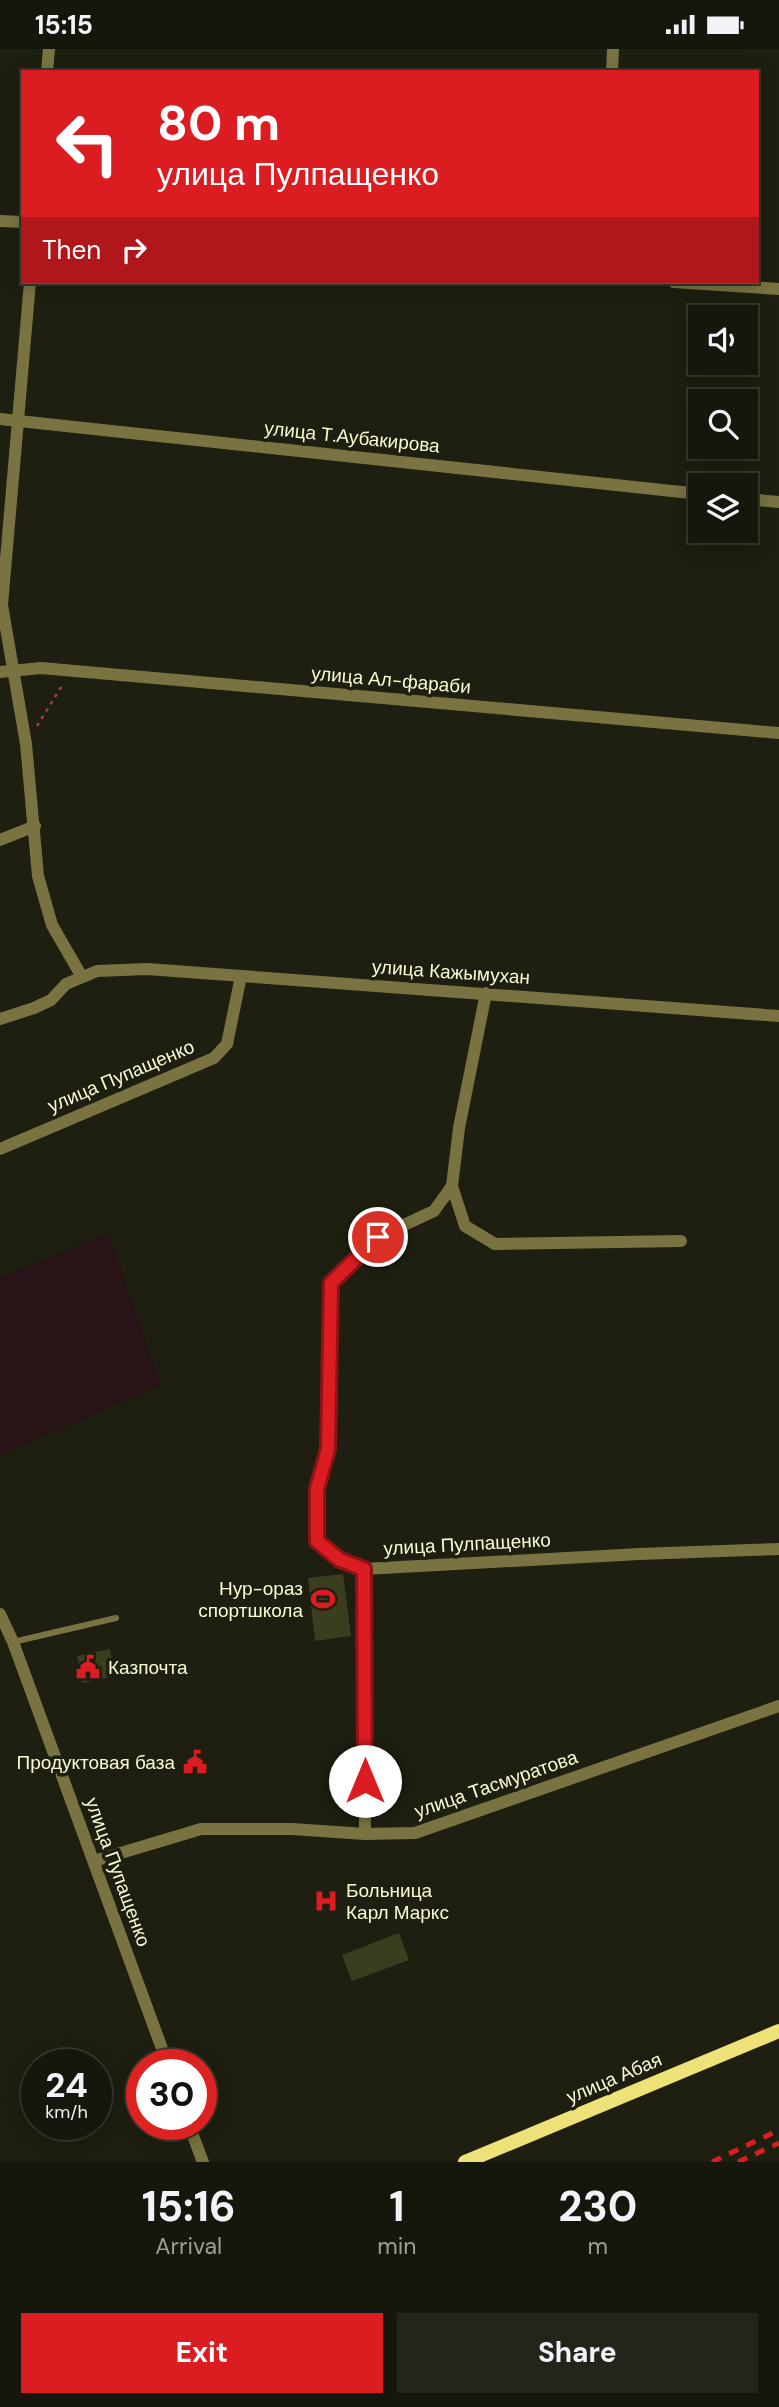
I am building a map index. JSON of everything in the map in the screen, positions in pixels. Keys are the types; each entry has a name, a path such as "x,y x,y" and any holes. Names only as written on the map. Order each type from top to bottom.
{"main road":[{"name":"улица Абая","path":"465,2162 779,2031"}],"street":[{"path":"47,70 49,49"},
{"path":"612,70 613,49"},
{"path":"0,221 21,222"},
{"path":"0,1019 51,1000 66,984 82,977 52,925 38,876 26,744 2,605 30,284"},
{"path":"704,284 779,289"},
{"name":"улица Т.Аубакирова","path":"0,419 688,493"},
{"path":"758,500 779,502"},
{"name":"улица Ал-фараби","path":"0,672 41,668 779,733"},
{"path":"0,840 35,825"},
{"name":"улица Кажымухан","path":"82,977 97,971 147,969 779,1016"},
{"name":"улица Пупащенко","path":"0,1149 214,1058 227,1044 241,976"},
{"path":"486,993 459,1128 452,1187 465,1226 495,1244 681,1241"},
{"name":"улица Пулпащенко","path":"452,1187 434,1210 378,1237 331,1283 328,1449 317,1489 317,1541 340,1560 364,1569 779,1549"},
{"path":"364,1569 365,1834"},
{"name":"улица Пупащенко","path":"0,1614 6,1644 94,1861 162,2049"},
{"name":"улица Тасмуратова","path":"94,1861 201,1829 415,1833 779,1706"},
{"path":"195,2140 203,2162"}],"lane":[{"path":"6,1644 116,1618"}],"path":[{"path":"26,744 72,671"}],"shaded area":[{"path":"108,1233 161,1385 0,1455 0,1278"}],"building":[{"path":"343,1574 351,1636 315,1641 308,1578"},
{"path":"110,1649 115,1676 83,1683 77,1656"},
{"path":"399,1933 409,1960 352,1981 342,1955"}],"railway":[{"path":"712,2162 779,2130"},
{"path":"738,2162 779,2143"}],"place":[{"name":"Нур-ораз спортшкола","path":"323,1599"},
{"name":"Казпочта","path":"88,1667"},
{"name":"Продуктовая база","path":"195,1762"},
{"name":"Больница Карл Маркс","path":"326,1901"}],"route":[{"path":"365,1781 364,1569 340,1560 317,1541 317,1489 328,1449 331,1283 378,1237"}]}
